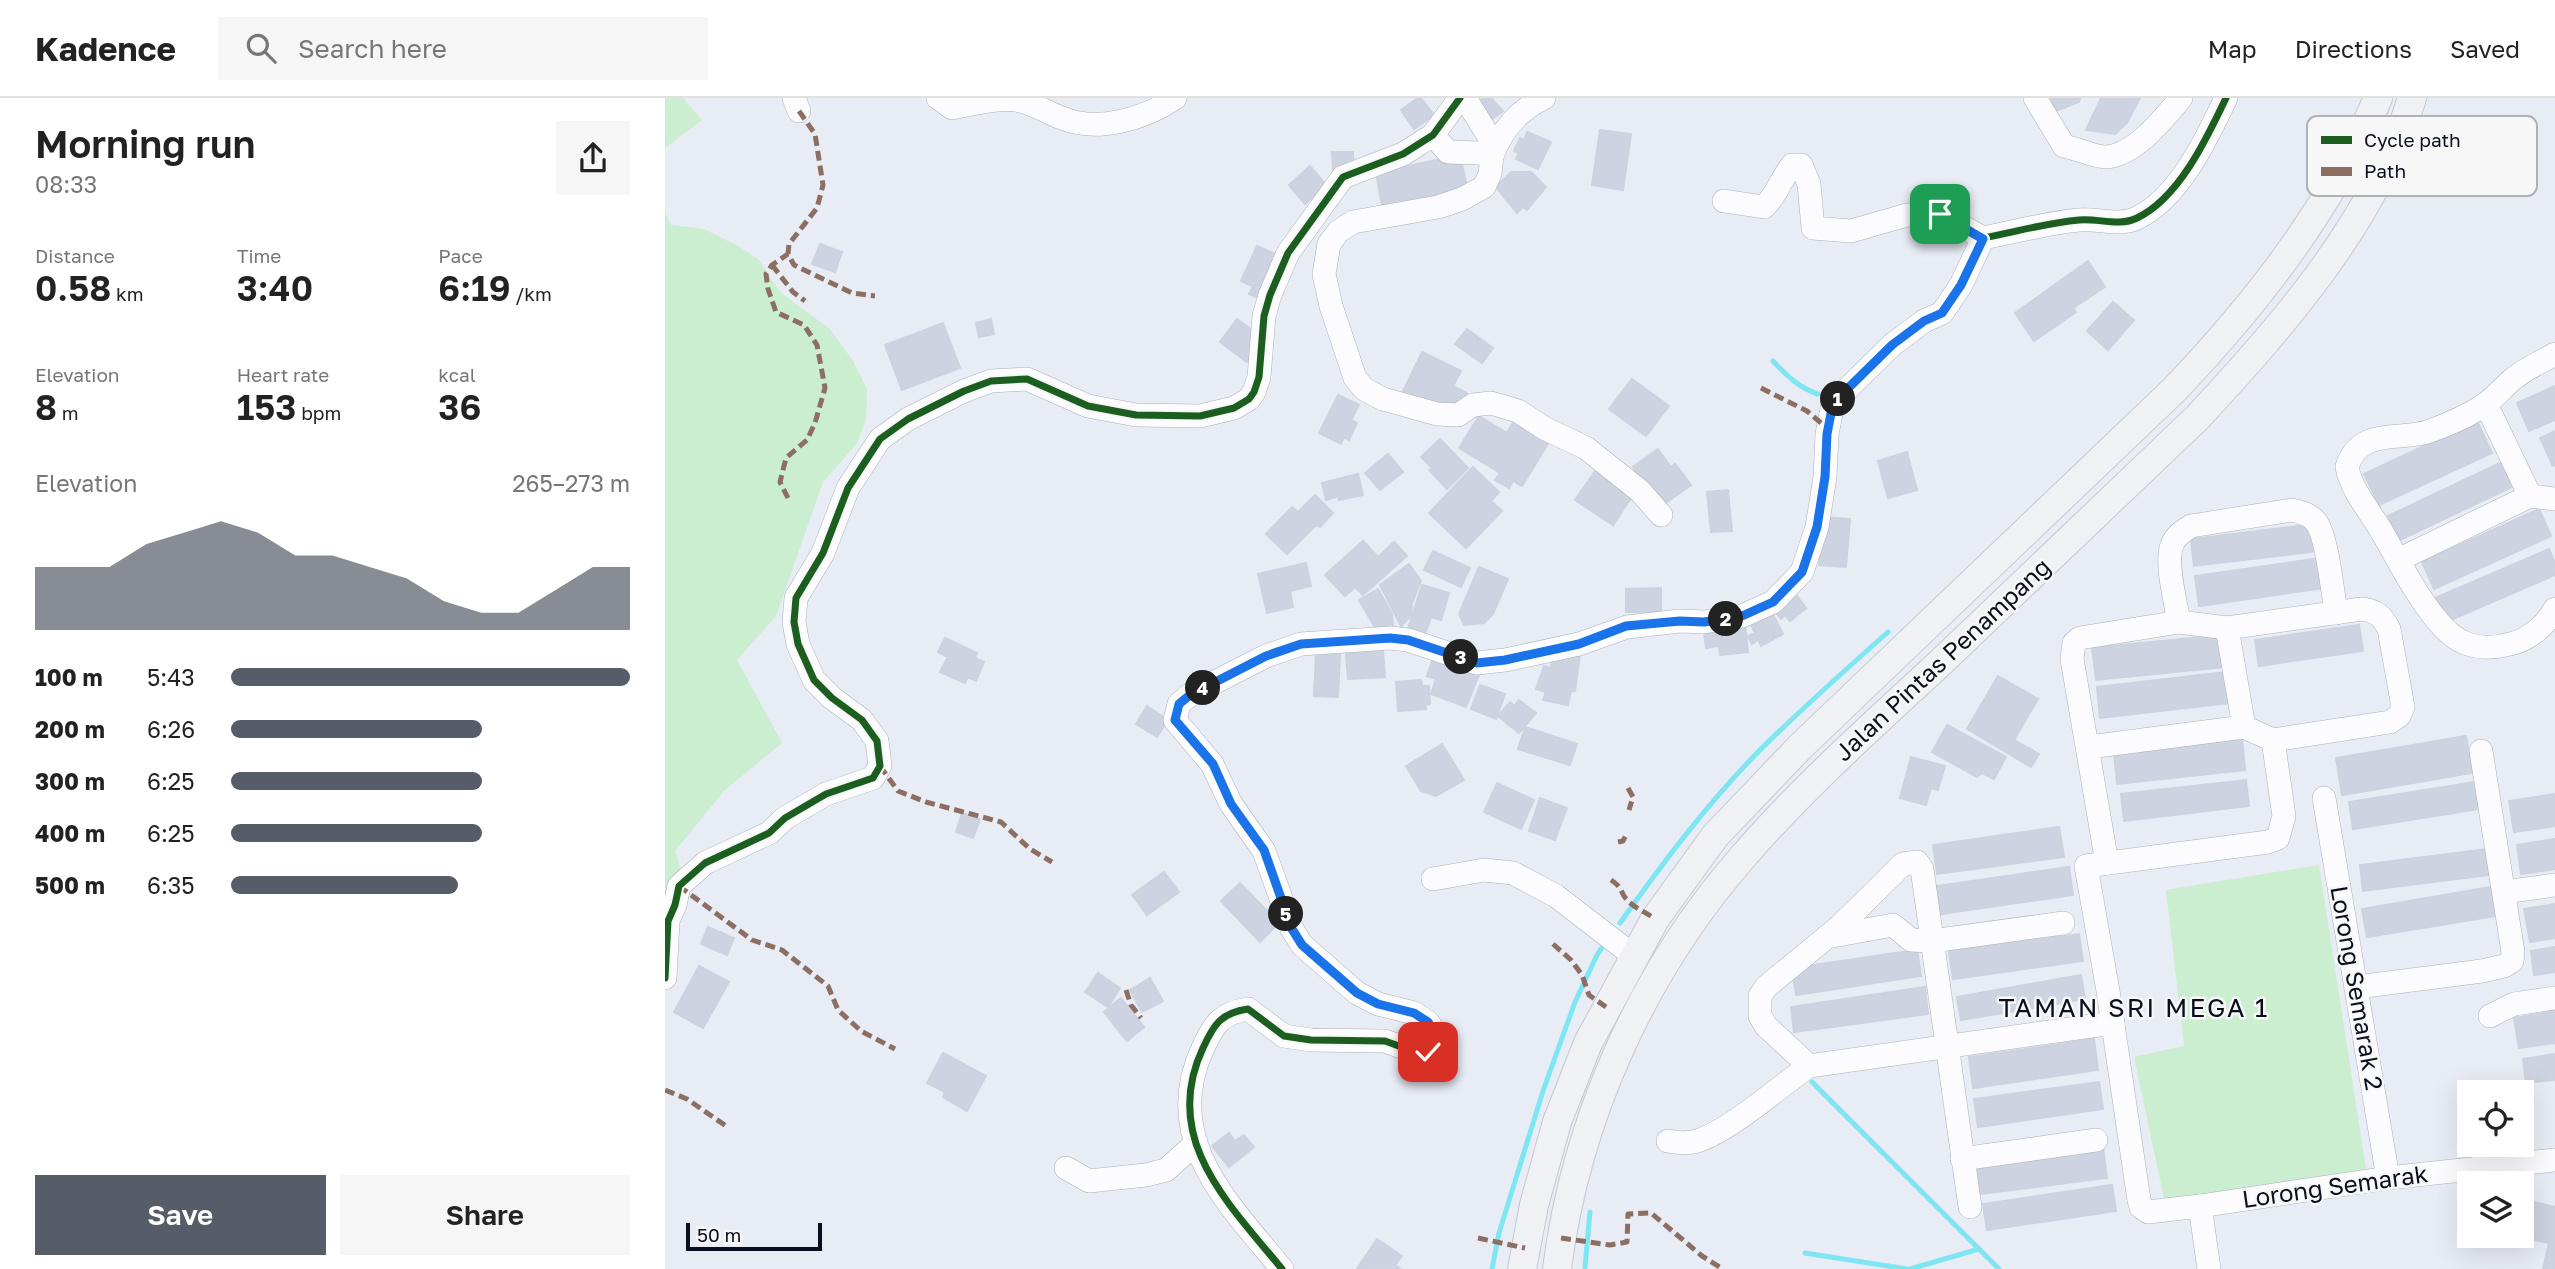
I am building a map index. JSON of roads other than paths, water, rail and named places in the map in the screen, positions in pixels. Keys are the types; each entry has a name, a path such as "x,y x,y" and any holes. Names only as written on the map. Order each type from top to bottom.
{"main road":[{"name":"Jalan Pintas Penampang","path":"2370,116 2378,98"},
{"name":"Jalan Pintas Penampang","path":"2405,116 2412,98"},
{"name":"Jalan Pintas Penampang","path":"1522,1269 1534,1205 1557,1122 1588,1043 1655,919 1715,836 1800,747 2174,390 2226,335 2279,270 2327,196"},
{"name":"Jalan Pintas Penampang","path":"1557,1269 1566,1216 1589,1128 1616,1057 1682,936 1740,860 1821,774 2199,417 2254,357 2313,283 2368,196"},
{"path":"2014,542 2041,568"}],"street":[{"path":"938,98 952,108 998,99 1017,100 1088,126 1142,114 1175,98"},
{"path":"665,978 668,921 679,886 705,863 769,834 785,818 826,794 873,778 880,765 877,741 862,720 832,698 814,680 798,643 794,622 796,598 823,554 848,488 880,439 908,419 964,391 991,382 1027,379 1088,406 1136,415 1200,416 1234,408 1249,399 1254,392 1259,377 1264,316 1288,253 1343,177 1403,154 1433,135 1463,98 1495,148"},
{"path":"1544,98 1511,121 1495,148 1490,174 1484,187 1462,199 1438,207 1353,222 1339,231 1329,244 1324,274 1331,306 1355,378 1364,388 1383,399 1437,414 1458,415 1473,405 1491,403 1518,411 1544,428 1585,448 1640,492 1661,515"},
{"path":"2035,98 2064,146 2107,157 2128,149 2147,135 2181,98"},
{"path":"1724,201 1764,207 1773,198 1778,183 1793,165 1801,165 1809,184 1813,228 1851,231 1907,215 1940,214 1983,239 2000,237 2016,230 2081,220 2119,223 2136,219 2169,194 2193,159 2226,98"},
{"path":"1433,135 1448,152 1478,153 1495,148"},
{"path":"1282,1269 1229,1206 1194,1145 1190,1086 1195,1065 1214,1026 1229,1012 1248,1009 1284,1035 1311,1041 1385,1041 1418,1053 1428,1052 1437,1037 1428,1022 1414,1013 1378,1004 1357,993 1302,945 1292,929 1264,850 1231,804 1213,764 1175,720 1179,704 1225,676 1277,651 1301,644 1390,638 1408,640 1477,663 1505,660 1579,644 1626,626 1680,621 1704,622 1742,616 1773,602 1802,572 1817,527 1833,403 1892,345 1924,321 1942,313 1961,285 1983,239"},
{"path":"2555,354 2515,377 2486,404 2452,422 2426,432 2383,437 2355,449 2347,467 2348,475 2398,560 2441,625 2451,634 2469,644 2497,648 2517,643 2539,630 2555,609"},
{"path":"2486,404 2531,496"},
{"path":"2398,560 2531,496 2555,499"},
{"path":"2179,622 2169,560 2171,546 2180,534 2191,526 2292,510 2305,513 2316,522 2322,537 2336,613"},
{"path":"2089,747 2244,727 2273,740 2390,722 2399,716 2403,707 2389,629 2383,618 2374,611 2362,609 2227,628 2179,622 2091,634 2080,638 2074,643 2072,659 2107,863"},
{"path":"2227,628 2244,727"},
{"path":"1668,1141 1699,1141 1727,1125 1809,1066 2113,1023 2086,866 2268,842 2278,838 2284,816 2273,740"},
{"path":"2357,988 2482,971 2504,966 2512,961 2513,952 2481,751"},
{"name":"Lorong Semarak 2","path":"2324,798 2388,1178"},
{"path":"1809,1066 1766,1026 1760,1016 1760,996 1766,987 1826,937 1903,864 1917,862 1922,869 1969,1207"},
{"path":"1433,879 1484,870 1513,873 1556,896 1634,956"},
{"path":"2504,892 2555,885"},
{"path":"1826,937 1893,925 1911,940 1932,941 2063,923"},
{"path":"2490,1016 2514,1004 2555,998"},
{"name":"Lorong Semarak","path":"2113,1023 2141,1207 2148,1212 2156,1213 2388,1178 2555,1160"},
{"path":"1962,1159 2096,1140"},
{"path":"1066,1168 1089,1181 1146,1175 1166,1170 1194,1145"},
{"path":"2200,1206 2209,1269"}],"waterway":[{"path":"1773,361 1799,385 1818,394"},
{"path":"1620,923 1686,835 1739,772 1790,721 1888,632"},
{"path":"1492,1269 1499,1233 1543,1091 1575,1002 1605,943"},
{"path":"1812,1082 1999,1269"},
{"path":"1585,1267 1590,1212"},
{"path":"1910,1269 1979,1249"},
{"path":"1805,1253 1907,1269"}],"district":[{"name":"TAMAN SRI MEGA 1","path":"2134,1008"}]}
